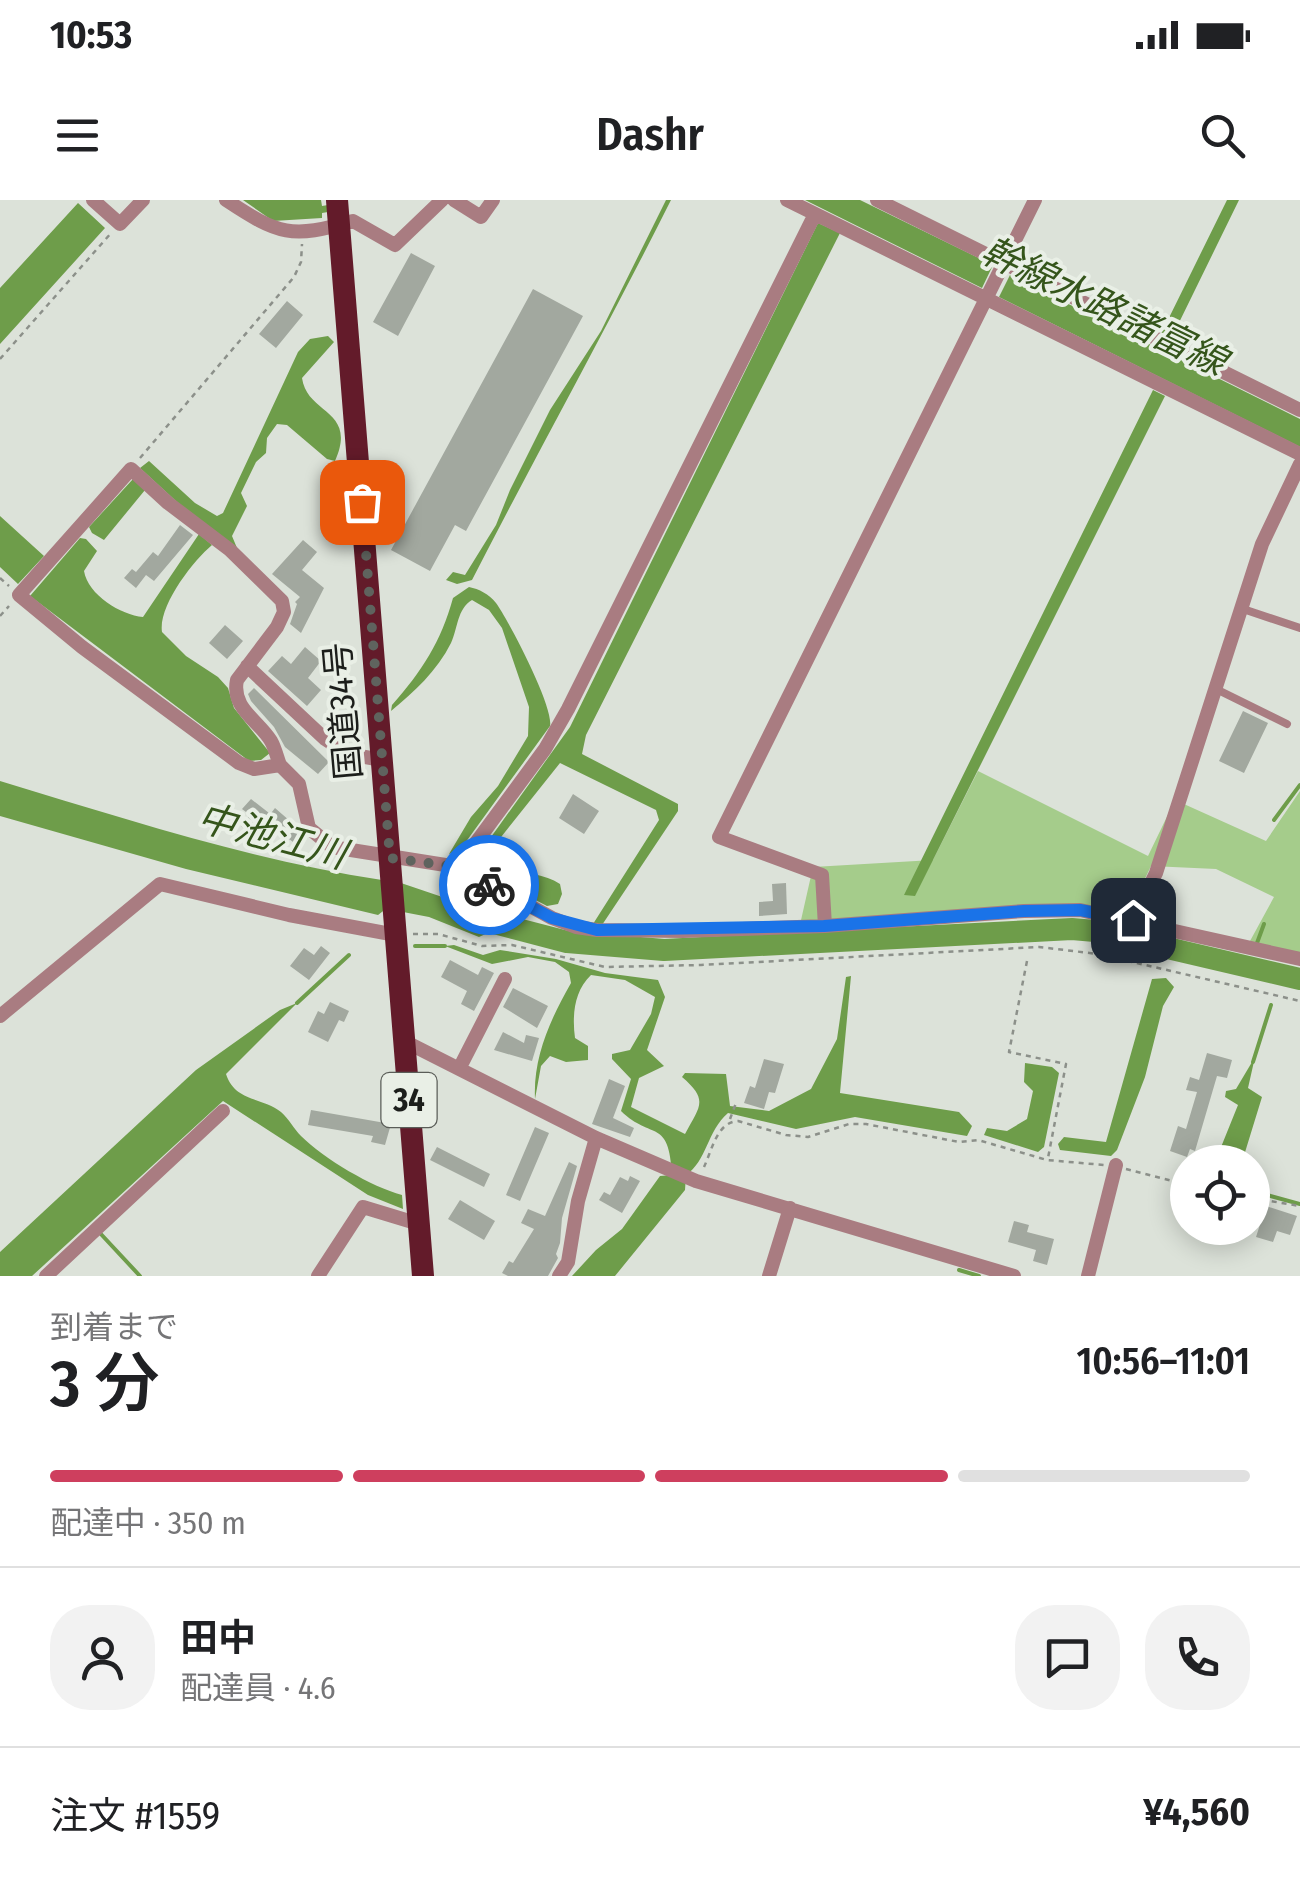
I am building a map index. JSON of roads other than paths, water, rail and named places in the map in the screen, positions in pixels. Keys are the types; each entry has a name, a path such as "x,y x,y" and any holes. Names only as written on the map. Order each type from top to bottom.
{"highway":[{"name":"国道34号","path":"337,200 423,1276"}],"street":[{"path":"93,200 120,224 142,200"},
{"path":"226,200 279,231 328,230 353,222 395,245 442,200"},
{"path":"454,200 481,216 493,200"},
{"path":"787,200 995,281 1300,410"},
{"path":"876,200 995,281 1300,454"},
{"path":"824,926 822,875 719,837 1035,200"},
{"path":"458,867 545,749 568,708 815,214"},
{"path":"1133,920 1156,873 1244,610 1262,544 1300,464"},
{"path":"280,764 254,769 240,763 19,596 131,468 168,503 230,550 282,600 284,612 277,627 237,680 235,691 245,712 269,738 280,764 299,784 310,828 332,847 391,863 458,867 552,918 597,930 824,926 1080,910 1300,959"},
{"path":"247,666 325,739 348,754 382,760"},
{"path":"0,1016 160,884 289,915 396,929"},
{"path":"460,1067 505,980"},
{"path":"404,1040 596,1138 696,1181 1014,1276"},
{"path":"46,1276 223,1111"},
{"path":"559,1276 568,1262 578,1201 596,1138"},
{"path":"1088,1276 1116,1166"},
{"path":"318,1276 363,1207 419,1224"},
{"path":"769,1276 790,1208"}],"lane":[{"path":"1244,610 1300,628"},
{"path":"1216,689 1287,724"}],"waterway":[{"path":"1274,820 1300,785"},
{"name":"中池江川","path":"464,915 567,942 664,950 1072,929 1300,979"},
{"path":"1257,943 1264,924"},
{"path":"415,946 445,946"},
{"path":"297,1003 349,955"},
{"path":"1253,1062 1271,1005"},
{"path":"1270,1196 1300,1204"},
{"path":"99,1232 140,1276"},
{"path":"959,1270 979,1276"}],"water label":[{"name":"幹線水路諸富線","path":"1104,306"}]}
